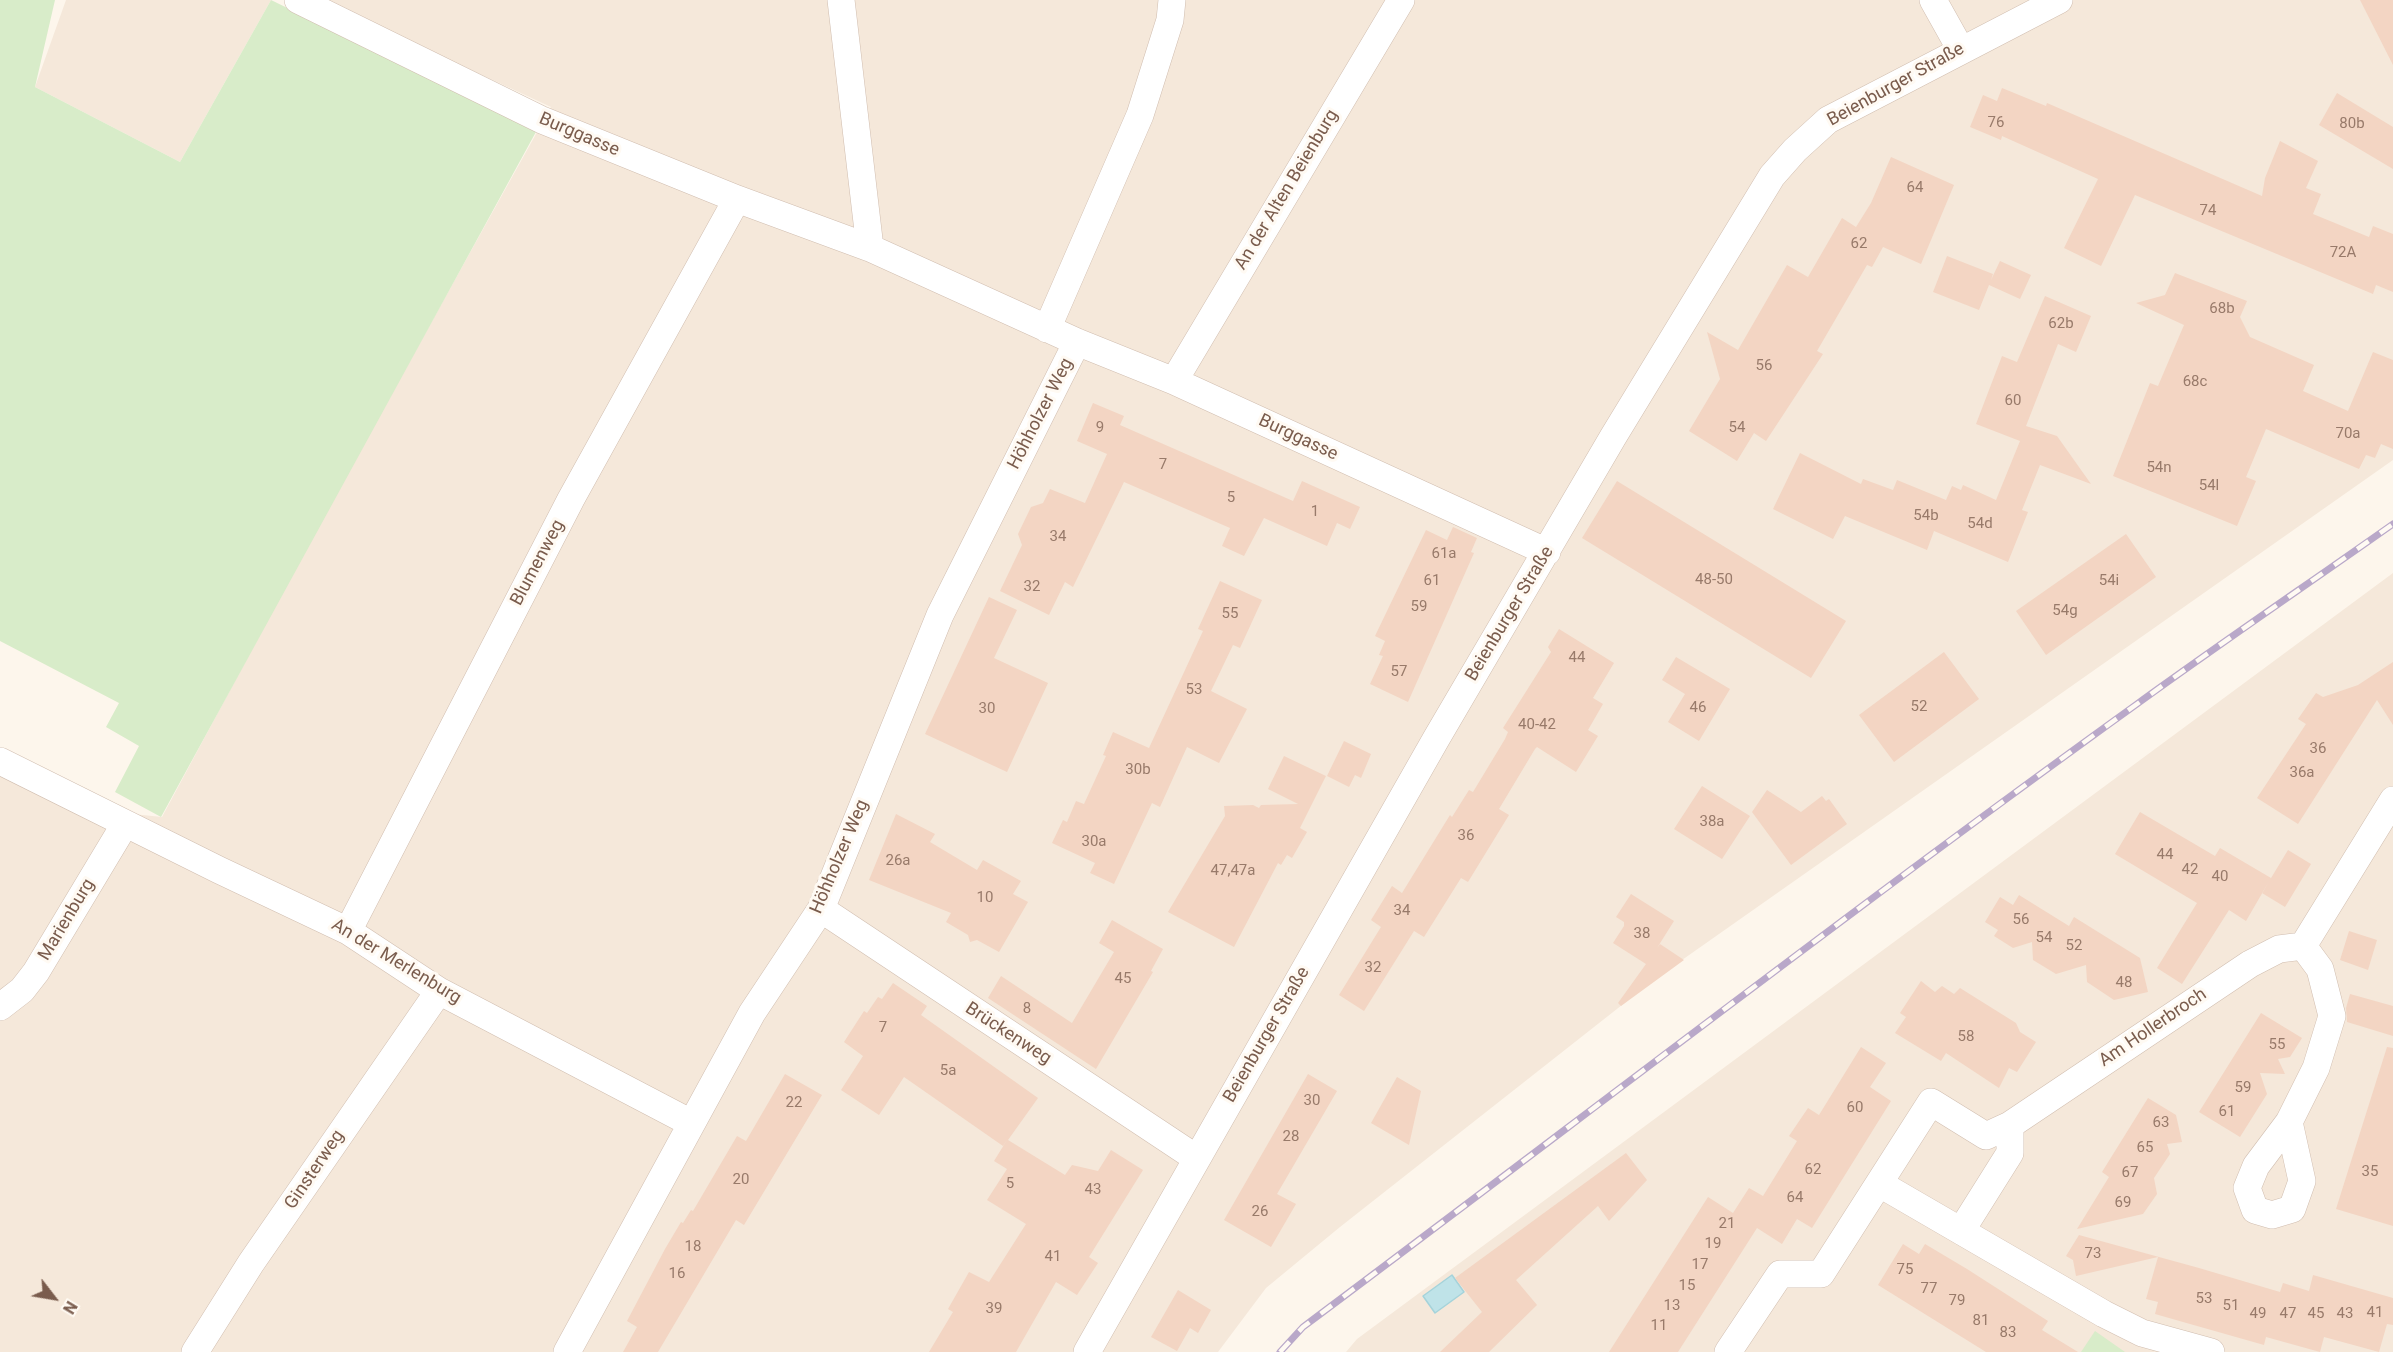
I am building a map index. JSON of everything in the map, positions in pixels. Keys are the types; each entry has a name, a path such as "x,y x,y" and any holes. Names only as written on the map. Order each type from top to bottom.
{"street":[{"name":"Burggasse","path":"298,0 542,120 737,199 870,248 1047,329 1174,381 1547,552"},
{"path":"840,0 870,248"},
{"path":"1047,329 1140,115 1170,20 1172,0"},
{"name":"An der Alten Beienburg","path":"1174,381 1401,0"},
{"path":"1933,0 1961,50"},
{"name":"Beienburger Straße","path":"1087,1352 1196,1158 1547,552 1729,243 1772,176 1795,150 1828,120 2059,0"},
{"name":"Blumenweg","path":"348,931 571,499 737,199"},
{"name":"Höhholzer Weg","path":"567,1352 752,1013 821,909 940,615 1077,342"},
{"name":"An der Merlenburg","path":"0,761 348,931 439,991 691,1124"},
{"path":"2289,1122 2316,1068 2332,1016 2320,969 2303,946 2393,800"},
{"name":"Marienburg","path":"0,1007 22,990 36,972 125,824"},
{"name":"Brückenweg","path":"821,909 1196,1158"},
{"name":"Am Hollerbroch","path":"1728,1352 1780,1274 1821,1274 1930,1102 1986,1136 2010,1125 2250,964 2279,949 2303,946"},
{"name":"Ginsterweg","path":"195,1352 251,1263 439,991"},
{"path":"1961,1231 2010,1153 2010,1125"},
{"path":"1880,1184 2142,1333 2211,1352"}],"shaded area":[{"path":"66,0 271,0 180,162 35,87"},
{"path":"320,0 2393,0 2393,460 1655,979 1266,1288 1218,1352 0,1352 0,749 123,813 162,817 318,526 551,107"},
{"path":"2393,573 2393,1352 1346,1352 1357,1339"}],"green space":[{"path":"0,0 55,0 35,87 180,162 271,0 537,130 161,817 115,792 139,746 106,727 119,703 0,641"},
{"path":"2095,1331 2125,1352 2081,1352"}],"water":[{"path":"1452,1275 1464,1292 1435,1313 1423,1296"}],"building":[{"path":"2360,0 2393,0 2393,65"},
{"path":"2002,88 2046,106 2047,103 2262,196 2265,178 2280,141 2318,161 2306,188 2321,194 2313,214 2369,237 2373,226 2393,234 2393,292 2376,285 2373,294 2135,195 2101,266 2064,248 2098,179 2002,136 2001,140 1970,127 1983,95 1997,101"},
{"path":"2337,93 2393,127 2393,169 2319,125"},
{"path":"1891,157 1954,185 1921,264 1883,247 1872,267 1867,265 1817,351 1823,354 1766,441 1754,433 1737,461 1689,431 1720,379 1707,332 1738,350 1787,265 1808,277 1842,218 1856,227 1871,203"},
{"path":"1947,256 1993,274 1991,280 2000,261 2031,275 2020,299 1989,285 1979,310 1933,292"},
{"path":"2175,273 2247,301 2240,317 2250,337 2314,365 2303,391 2348,411 2373,352 2393,360 2393,449 2381,444 2375,458 2366,455 2359,469 2266,429 2246,477 2256,481 2237,526 2113,476 2150,383 2158,386 2184,325 2136,303 2165,295"},
{"path":"2045,296 2091,316 2076,352 2058,344 2026,426 2057,436 2091,484 2040,465 2022,510 2028,512 2008,562 1934,531 1927,550 1845,516 1833,539 1773,509 1800,453 1861,484 1863,479 1893,490 1897,480 1946,500 1952,486 1961,490 1963,485 1996,500 2020,441 1976,424 2002,356 2017,362"},
{"path":"1093,403 1124,416 1120,425 1293,501 1302,481 1360,507 1350,529 1337,523 1327,546 1264,518 1244,556 1222,546 1230,528 1124,482 1073,587 1065,582 1049,615 1000,591 1022,545 1018,534 1031,507 1043,503 1050,489 1085,503 1107,454 1077,441"},
{"path":"1617,481 1846,621 1811,678 1582,538"},
{"path":"1453,527 1477,538 1471,552 1474,553 1408,702 1370,684 1383,656 1379,655 1385,641 1375,636 1426,530 1447,540"},
{"path":"2126,534 2156,577 2046,655 2016,611"},
{"path":"1220,581 1262,600 1240,648 1233,645 1211,691 1247,709 1219,763 1187,747 1160,807 1152,803 1114,884 1090,873 1095,863 1052,843 1063,820 1067,822 1076,801 1084,804 1106,756 1103,755 1113,732 1149,748 1203,631 1198,629"},
{"path":"989,597 1017,610 994,658 1048,683 1007,772 925,734"},
{"path":"1559,629 1614,663 1593,698 1603,704 1588,730 1598,736 1576,772 1537,747 1535,749 1499,809 1509,815 1468,882 1461,878 1424,937 1414,931 1364,1011 1339,995 1381,927 1371,920 1392,886 1402,893 1450,815 1452,817 1469,790 1473,792 1505,739 1508,732 1503,728 1551,652 1548,647"},
{"path":"1944,652 1979,699 1894,762 1859,715"},
{"path":"1676,657 1730,689 1699,741 1668,722 1685,694 1662,680"},
{"path":"2393,662 2393,725 2377,700 2298,824 2257,798 2306,724 2298,719 2316,693 2323,697 2358,685"},
{"path":"1344,741 1371,754 1361,778 1355,775 1349,787 1327,776"},
{"path":"1284,756 1326,776 1300,828 1307,832 1292,858 1287,855 1281,865 1278,863 1234,947 1168,912 1225,816 1224,806 1253,805 1259,808 1261,805 1298,804 1268,789"},
{"path":"1702,786 1750,816 1722,859 1674,829"},
{"path":"1767,790 1801,812 1822,796 1826,801 1829,799 1847,824 1791,865 1752,812"},
{"path":"2140,812 2215,856 2220,848 2271,878 2246,921 2229,910 2182,984 2157,968 2197,903 2115,854"},
{"path":"896,814 935,834 930,842 977,870 983,860 1021,881 1013,894 1028,902 999,952 977,940 970,942 968,935 946,922 951,913 869,880"},
{"path":"2288,850 2311,864 2285,907 2262,893"},
{"path":"1631,894 1674,921 1657,948 1660,944 1684,960 1621,1006 1618,1003 1646,964 1613,943 1624,926 1624,922 1616,917"},
{"path":"2019,895 2069,926 2074,917 2140,958 2148,992 2114,1000 2087,982 2086,965 2056,974 2033,960 2032,942 2013,948 1994,936 1998,930 1985,922 2000,897 2013,905"},
{"path":"1112,920 1163,949 1151,971 1153,972 1096,1069 988,998 1001,976 1072,1023 1114,952 1099,943"},
{"path":"2349,931 2377,940 2368,970 2340,960"},
{"path":"1921,981 1935,992 1942,986 1954,994 1960,988 2016,1023 2020,1032 2036,1042 2017,1072 2009,1068 1999,1088 1946,1053 1941,1061 1895,1033 1906,1017 1900,1013"},
{"path":"893,983 927,1006 921,1015 1038,1098 1008,1140 1065,1175 1072,1165 1098,1171 1111,1150 1143,1170 1089,1257 1098,1263 1077,1295 1056,1282 1016,1352 929,1352 953,1312 948,1309 969,1272 989,1282 1026,1224 987,1200 1007,1169 994,1161 1007,1140 1003,1146 904,1077 879,1115 841,1090 863,1056 844,1042 864,1011 867,1013 878,997 882,999"},
{"path":"2350,994 2393,1006 2393,1036 2347,1022 2346,1008"},
{"path":"2261,1013 2302,1038 2290,1057 2278,1059 2285,1074 2260,1073 2267,1094 2240,1137 2199,1112"},
{"path":"1861,1047 1886,1063 1870,1087 1891,1101 1812,1228 1797,1219 1782,1244 1757,1228 1678,1352 1609,1352 1708,1197 1733,1213 1749,1188 1763,1196 1797,1141 1789,1136 1808,1108 1819,1115"},
{"path":"2387,1047 2393,1048 2393,1226 2336,1209"},
{"path":"785,1074 822,1095 744,1225 736,1220 658,1352 623,1352 637,1327 627,1321 665,1249 681,1222 683,1223 691,1210 693,1211 737,1136 746,1141"},
{"path":"1308,1074 1337,1091 1277,1194 1296,1204 1271,1247 1224,1220"},
{"path":"1397,1077 1421,1091 1409,1145 1371,1123"},
{"path":"2148,1098 2176,1115 2182,1142 2167,1144 2170,1154 2154,1178 2157,1194 2143,1214 2077,1229 2109,1177 2102,1172"},
{"path":"1626,1153 1647,1180 1609,1221 1598,1206 1516,1280 1537,1305 1489,1352 1440,1352 1482,1312 1455,1278"},
{"path":"2079,1235 2199,1268 2280,1292 2283,1283 2309,1291 2313,1275 2393,1298 2393,1325 2387,1324 2379,1352 2324,1337 2320,1352 2266,1337 2264,1345 2155,1314 2158,1302 2146,1299 2158,1257 2076,1276 2073,1260 2066,1256"},
{"path":"1903,1244 1919,1254 1925,1244 1967,1269 2048,1321 2042,1330 2078,1352 1986,1352 1878,1285"},
{"path":"1178,1290 1211,1310 1198,1333 1190,1328 1177,1351 1151,1337"}],"railway":[{"path":"1280,1352 1303,1327 1927,858 2169,681 2393,524"}]}
